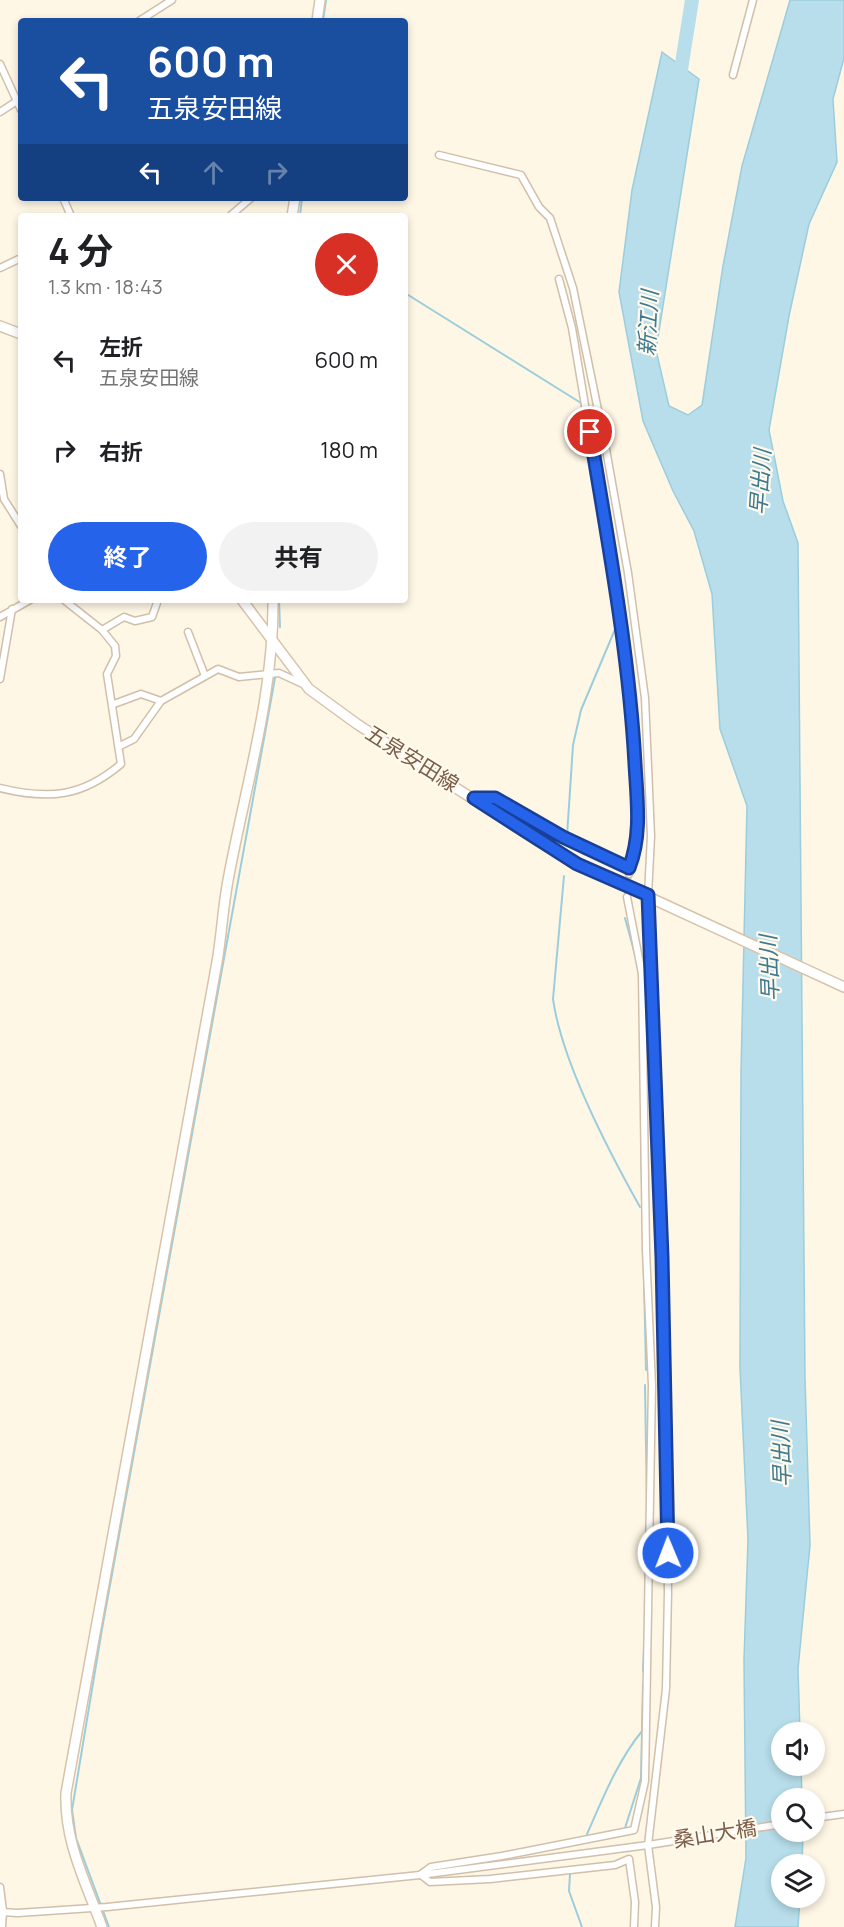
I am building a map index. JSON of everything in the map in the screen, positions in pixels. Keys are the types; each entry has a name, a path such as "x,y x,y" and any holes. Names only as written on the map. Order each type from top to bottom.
{"street":[{"path":"144,18 172,0"},
{"path":"317,18 320,0"},
{"path":"733,75 753,0"},
{"path":"0,64 18,96"},
{"path":"0,112 18,101"},
{"path":"439,155 521,175 539,207 550,218 573,288 590,358 622,539 645,698 662,1246 668,1593 666,1689 648,1845 656,1907 655,1927"},
{"path":"234,213 248,201"},
{"path":"0,268 18,259"},
{"path":"474,798 495,798 629,871 636,850 638,813 633,724 622,625 572,328 559,279"},
{"path":"0,326 18,333"},
{"path":"0,474 4,499 18,521"},
{"path":"0,617 24,603"},
{"path":"0,788 31,796 78,790 103,780 121,764 114,704 107,674 116,656 115,646 102,630 68,603"},
{"path":"102,630 124,617 135,621 152,617 157,603"},
{"name":"五泉安田線","path":"244,603 306,686 357,724 577,864 844,987"},
{"path":"102,1927 71,1846 65,1816 66,1792 218,962 228,877 250,785 273,643 273,603"},
{"path":"0,679 12,609"},
{"path":"189,632 205,676"},
{"path":"120,746 134,739 161,701 221,669 239,677 279,673 306,686"},
{"path":"114,704 141,694 161,701"},
{"path":"2,1912 18,1913 95,1907 420,1875 431,1867 440,1865 502,1856 634,1830 639,1816 645,1781 652,1385 646,1250 642,974 640,954 627,907 627,897"},
{"path":"825,1817 844,1814"},
{"name":"桑山大橋","path":"420,1875 656,1844 771,1826"},
{"path":"420,1875 430,1882 490,1879 615,1865 629,1859 635,1902 634,1927"},
{"path":"0,1887 2,1927"}],"water":[{"name":"早出川","path":"790,0 844,0 844,58 833,99 837,162 809,224 789,316 769,430 783,501 798,543 805,1378 810,1545 798,1669 800,1722 771,1722 771,1776 801,1776 802,1788 771,1788 771,1842 803,1842 802,1854 771,1854 771,1908 799,1908 798,1927 735,1927 746,1858 744,1660 748,1540 740,1368 741,1072 747,806 720,729 712,594 694,531 673,491 643,421 619,292 632,190 662,52 699,79 656,350 669,406 688,415 702,405 723,266 742,166"}],"waterway":[{"path":"323,18 326,0"},
{"name":"新江川","path":"679,82 692,0"},
{"path":"300,213 302,201"},
{"path":"408,295 581,403 584,416"},
{"path":"588,443 617,624 625,695 634,829 627,862"},
{"path":"279,603 280,627"},
{"path":"567,836 573,745 581,710 616,627"},
{"path":"109,1927 76,1838 72,1810 102,1629 275,678"},
{"path":"564,876 553,999 558,1024 588,1106 640,1207"},
{"path":"625,918 637,962"},
{"path":"639,971 640,1013"},
{"path":"641,1139 646,1370"},
{"path":"645,1385 647,1508"},
{"path":"643,1671 645,1626"},
{"path":"625,1828 641,1778 643,1684"},
{"path":"587,1834 618,1768 642,1731"},
{"path":"570,1874 569,1891 582,1927"}],"tunnel":[{"path":"627,897 629,874"}],"route":[{"path":"590,432 622,625 633,724 638,813 636,850 629,868 578,845 495,798 474,798 577,864 648,895 662,1257 668,1553"}]}
